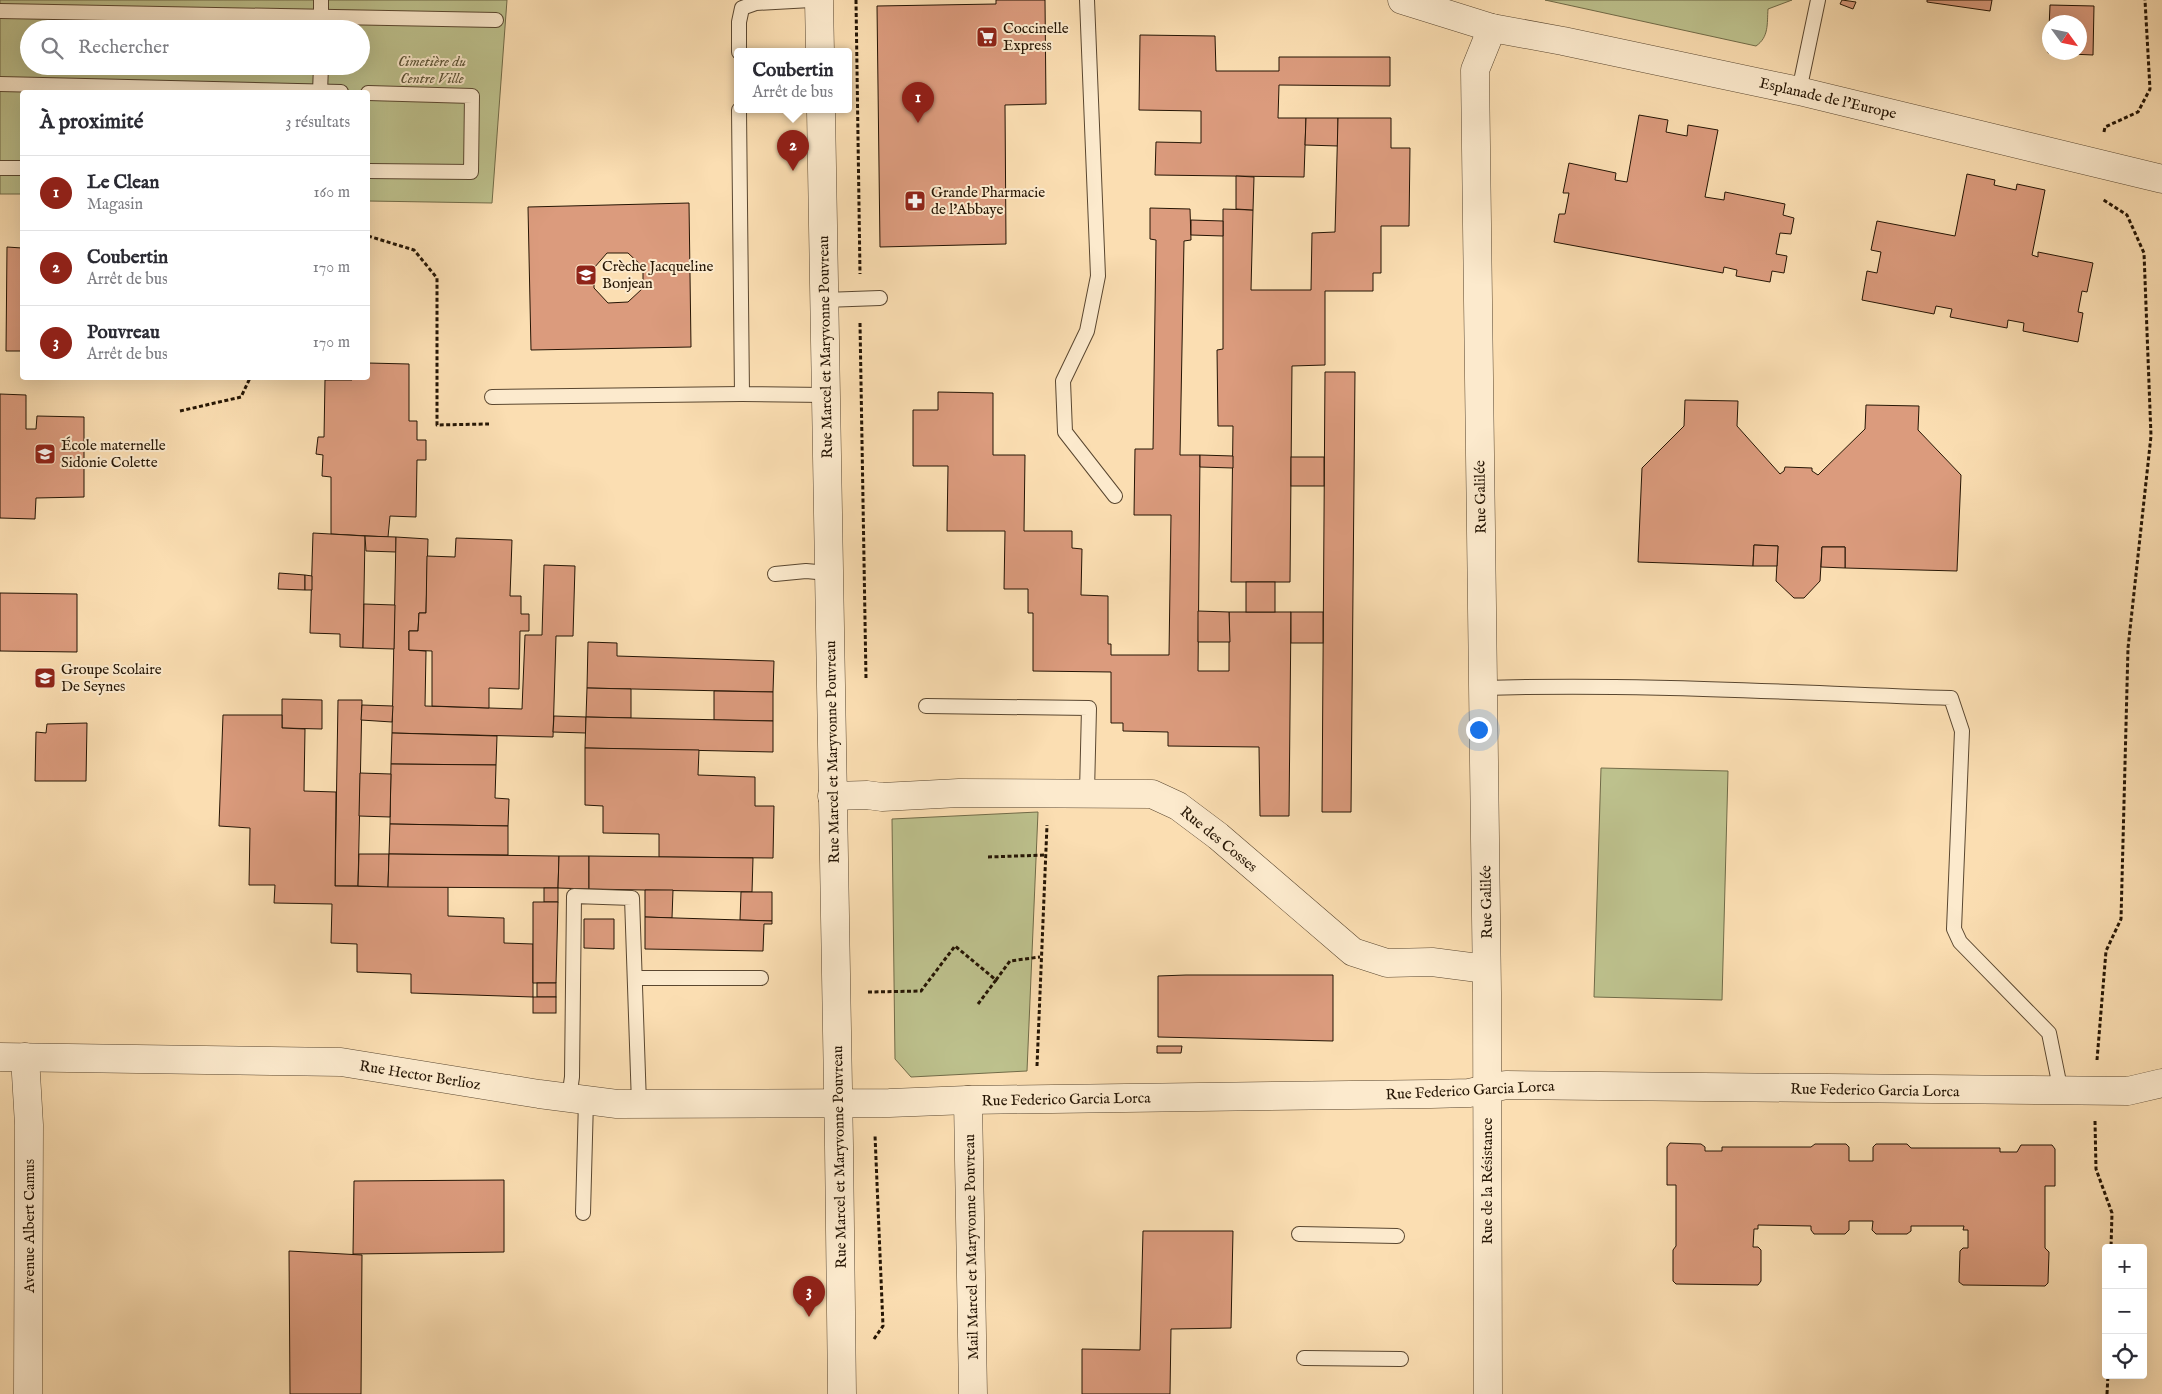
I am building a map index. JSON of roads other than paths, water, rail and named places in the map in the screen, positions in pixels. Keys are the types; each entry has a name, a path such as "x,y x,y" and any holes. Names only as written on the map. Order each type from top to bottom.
{"street":[{"path":"819,0 820,48"},
{"name":"Esplanade de l'Europe","path":"1402,0 1492,28 1800,91 2162,179"},
{"name":"Rue Galilée","path":"1486,969 1475,70 1492,28"},
{"name":"Rue Marcel et Maryvonne Pouvreau","path":"821,113 842,1394"},
{"name":"Rue des Cosses","path":"832,796 867,795 882,797 959,792 1048,795 1087,792 1152,794 1178,806 1218,836 1353,952 1387,964 1432,962 1486,969"},
{"name":"Rue de la Résistance","path":"1486,969 1488,1394"},
{"name":"Rue Hector Berlioz","path":"13,1057 341,1062 617,1104 838,1103"},
{"name":"Avenue Albert Camus","path":"13,1057 29,1125 28,1394"},
{"name":"Rue Federico Garcia Lorca","path":"838,1103 1469,1093 1506,1085 2128,1092 2162,1083"},
{"name":"Mail Marcel et Maryvonne Pouvreau","path":"968,1100 973,1394"}],"lane":[{"path":"321,0 321,20"},
{"path":"739,48 739,22 742,8 756,3 810,0"},
{"path":"1087,0 1098,276 1087,332 1063,381 1064,432 1115,496"},
{"path":"1800,91 1818,0"},
{"path":"0,11 241,20"},
{"path":"370,22 496,20"},
{"path":"320,75 320,90"},
{"path":"0,84 240,90"},
{"path":"370,93 472,96 471,172 370,171"},
{"path":"739,113 742,394"},
{"path":"0,168 20,168"},
{"path":"824,300 880,298"},
{"path":"492,397 825,395"},
{"path":"775,574 806,571 828,573"},
{"path":"1483,688 1632,687 1951,698 1962,731 1954,930 1960,942 2049,1032 2061,1092"},
{"path":"926,706 1089,708 1087,792"},
{"path":"583,1212 577,1099 572,1077 574,896 632,898 639,1104"},
{"path":"635,978 761,978"},
{"path":"1299,1234 1397,1236"},
{"path":"1304,1358 1401,1359"}],"place":[{"name":"Coccinelle Express","path":"987,37"},
{"name":"Le Clean","path":"918,123"},
{"name":"Coubertin","path":"793,171"},
{"name":"Grande Pharmacie de l'Abbaye","path":"915,201"},
{"name":"Crèche Jacqueline Bonjean","path":"586,275"},
{"name":"École maternelle Sidonie Colette","path":"45,454"},
{"name":"Groupe Scolaire De Seynes","path":"45,678"},
{"name":"Pouvreau","path":"809,1317"}],"park label":[{"name":"Cimetière du Centre Ville","path":"432,70"}]}
